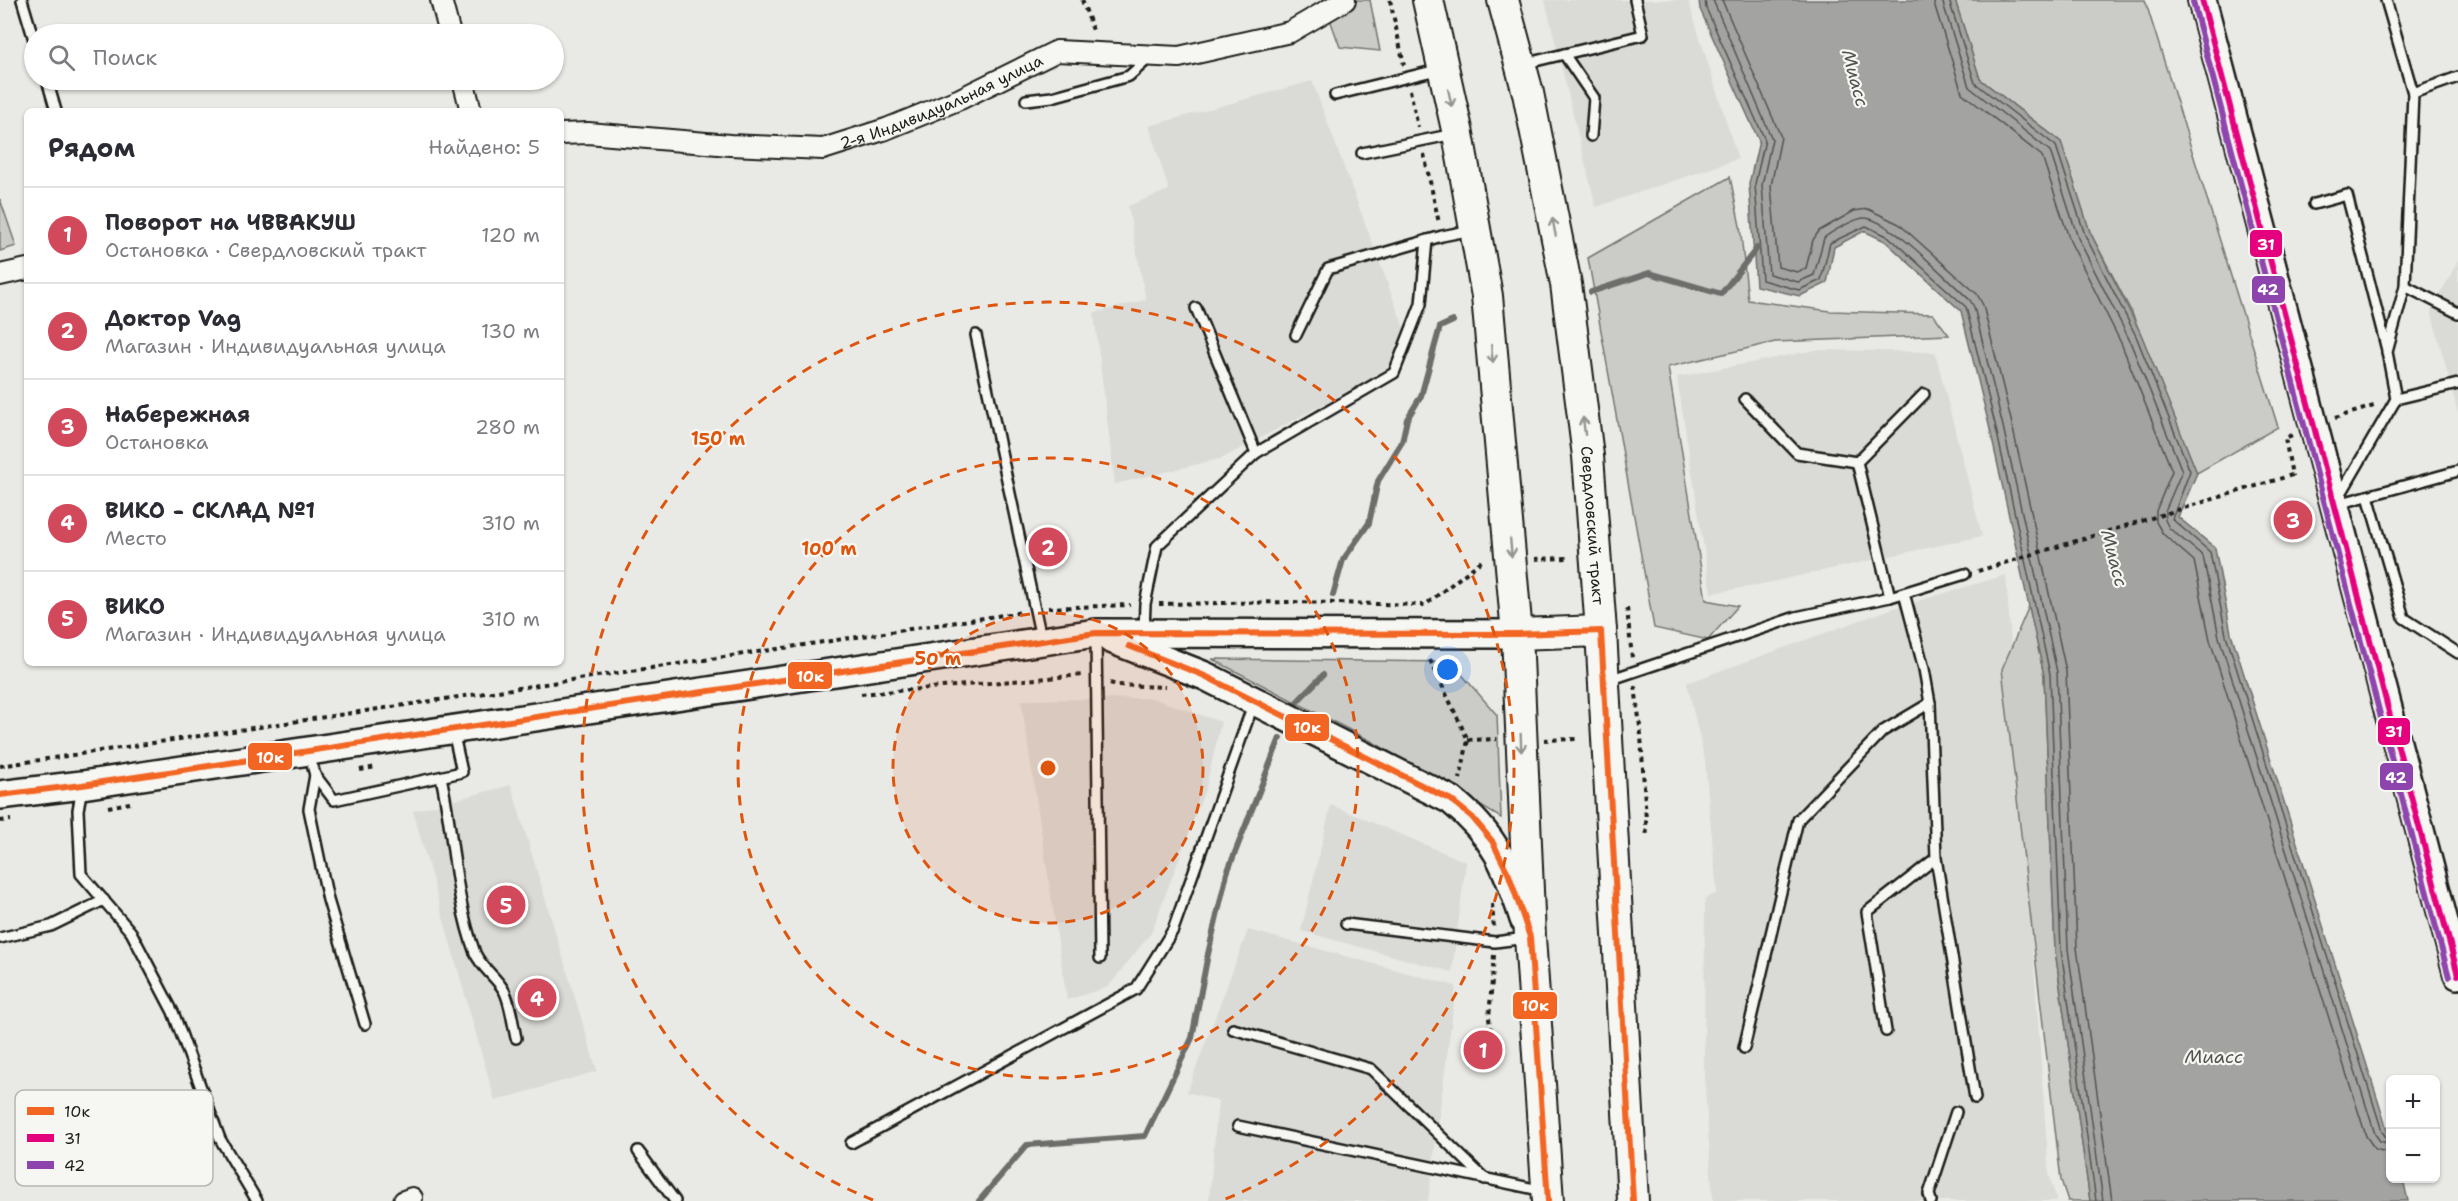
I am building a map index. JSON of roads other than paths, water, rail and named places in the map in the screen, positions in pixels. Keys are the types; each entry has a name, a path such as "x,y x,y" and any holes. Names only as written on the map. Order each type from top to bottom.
{"main road":[{"path":"1428,0 1458,134 1487,296 1517,634 1530,937 1548,1196"},
{"name":"Свердловский тракт","path":"1503,0 1528,93 1566,284 1588,456 1601,631 1633,1201"},
{"path":"2202,0 2458,975"},
{"path":"0,795 312,763 452,728 1096,633 1517,634 1601,631"},
{"path":"1096,633 1205,676 1451,800 1472,817 1492,841 1509,874 1530,937"}],"street":[{"path":"441,0 447,24"},
{"name":"2-я Индивидуальная улица","path":"564,134 588,133 730,145 823,149 886,129 960,99 1057,51 1179,57 1290,32 1345,0"},
{"path":"466,90 470,108"},
{"path":"0,275 24,270"}],"lane":[{"path":"22,0 29,24"},
{"path":"1521,64 1643,35 1635,0"},
{"path":"2386,0 2413,93 2405,286 2387,352"},
{"path":"1564,54 1594,98 1591,136"},
{"path":"1026,100 1052,97 1129,76 1152,56"},
{"path":"1335,95 1444,68"},
{"path":"2413,93 2458,77"},
{"path":"50,90 55,108"},
{"path":"1362,153 1458,134"},
{"path":"2314,204 2348,195 2387,352 2396,399 2335,505"},
{"path":"1296,335 1328,269 1427,240 1475,229"},
{"path":"1144,633 1145,604 1156,546 1256,453 1394,374 1421,304 1427,240"},
{"path":"2405,286 2458,313"},
{"path":"1196,308 1256,453"},
{"path":"976,335 1042,641"},
{"path":"2396,399 2458,384"},
{"path":"1857,462 1924,394"},
{"path":"1745,399 1797,453 1857,462"},
{"path":"1857,462 1890,597"},
{"path":"2335,505 2458,471"},
{"path":"2368,496 2404,618 2458,654"},
{"path":"1603,681 1634,673 1796,617 1890,597 1965,574"},
{"path":"1904,592 1924,669 1930,703 1936,858 1975,1098"},
{"path":"1096,633 1100,958"},
{"path":"851,1143 1136,989 1173,930 1255,700"},
{"path":"1744,1048 1798,820 1883,731 1930,703"},
{"path":"312,763 334,800 462,772 452,728"},
{"path":"312,763 309,809 328,900 365,1024"},
{"path":"441,777 448,810 456,873 468,929 476,955 504,990 516,1038"},
{"path":"82,785 78,810 81,874 131,932 173,1012 202,1090"},
{"path":"1886,1031 1867,912 1936,858"},
{"path":"0,938 51,926 104,900"},
{"path":"1346,924 1495,942 1530,937"},
{"path":"1233,1029 1371,1069 1485,1179"},
{"path":"1931,1201 1929,1194 1956,1112"},
{"path":"213,1119 220,1138 257,1201"},
{"path":"1238,1126 1485,1179 1548,1196"},
{"path":"638,1151 675,1201"}],"water":[{"name":"Миасс","path":"1699,0 1955,0 1980,79 2061,142 2090,232 2141,334 2197,473 2178,517 2215,548 2231,633 2386,1126 2386,1183 2404,1183 2408,1201 2090,1201 2055,950 2044,675 1989,425 1961,311 1885,241 1864,231 1834,247 1827,283 1800,296 1756,286 1749,184 1759,141 1700,9"}],"waterway":[{"path":"1591,292 1649,273 1721,294 1757,248"},
{"path":"1333,595 1343,560 1369,523 1378,481 1402,442 1407,419 1421,396 1440,327 1453,321"},
{"path":"1292,707 1323,675"},
{"path":"979,1201 1027,1145 1145,1136 1192,1038 1227,873 1280,738"}],"place":[{"name":"Набережная","path":"2293,520"},
{"name":"Доктор Vag","path":"1048,547"},
{"name":"ВИКО","path":"506,905"},
{"name":"ВИКО - СКЛАД №1","path":"537,998"},
{"name":"Поворот на ЧВВАКУШ","path":"1483,1050"}]}
